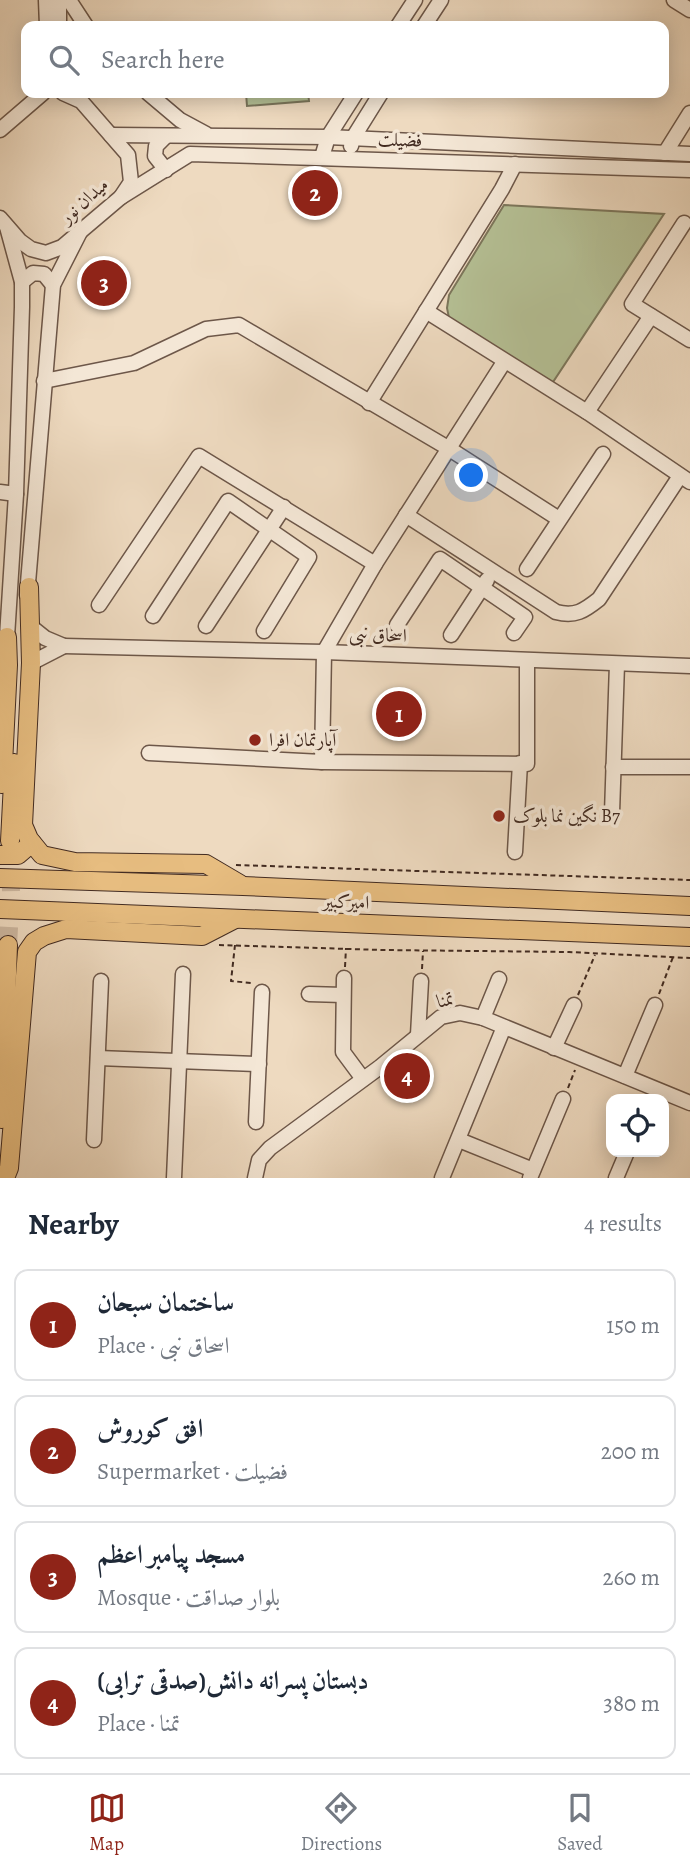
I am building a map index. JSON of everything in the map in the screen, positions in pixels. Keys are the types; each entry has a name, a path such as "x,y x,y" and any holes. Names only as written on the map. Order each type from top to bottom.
{"main road":[{"path":"29,587 11,631 20,665 23,825 32,843 42,855 75,862 206,864 243,886"},
{"path":"11,631 20,665 5,848 18,855 32,843"},
{"path":"0,813 20,665"},
{"name":"امیرکبیر","path":"0,878 690,906"},
{"path":"565,932 566,900"},
{"path":"602,933 604,902"},
{"name":"امیرکبیر","path":"0,909 690,937"},
{"path":"3,1178 9,1168 27,952 34,943 44,936 66,929 202,936 237,918"},
{"path":"3,1178 4,942 9,935 24,936 34,943"}],"street":[{"path":"46,0 47,21"},
{"path":"59,0 59,21"},
{"path":"69,0 83,21"},
{"path":"427,21 441,0"},
{"path":"674,0 690,10"},
{"path":"401,21 413,3 425,21"},
{"name":"میدان نور","path":"4,223 31,249 46,253 62,247 80,232 121,197 131,182 128,155 80,98"},
{"path":"154,98 180,120 210,136"},
{"path":"322,157 328,137 353,98"},
{"path":"347,158 353,138 379,98"},
{"path":"0,130 32,99"},
{"path":"665,153 690,113"},
{"name":"فضیلت","path":"111,135 328,137 690,154"},
{"path":"166,136 156,146 155,156 166,170"},
{"name":"فضیلت","path":"121,197 190,154 690,170"},
{"path":"369,403 515,164"},
{"path":"4,223 22,282 11,631 45,638 64,646"},
{"path":"684,223 632,303 690,340"},
{"path":"29,587 53,285 80,232"},
{"path":"22,282 33,273 44,274 53,285"},
{"path":"406,515 556,612 571,616 600,599 685,479 587,412 426,311"},
{"path":"587,412 651,316"},
{"path":"44,381 134,363 206,329 239,325 447,448 559,519"},
{"path":"322,762 324,652 447,448 504,362"},
{"path":"527,569 603,454"},
{"path":"99,605 199,456 375,564"},
{"path":"0,492 16,495"},
{"path":"153,616 228,501 309,557 264,631"},
{"path":"206,626 284,507"},
{"path":"397,625 440,559 525,617 514,633"},
{"path":"451,635 492,571"},
{"path":"20,665 64,646"},
{"name":"اسحاق نبی","path":"64,646 324,652 690,666"},
{"path":"149,753 322,762 527,764 527,661"},
{"path":"612,813 617,664"},
{"path":"515,852 520,763"},
{"path":"613,767 690,767"},
{"path":"174,1178 183,974"},
{"path":"344,978 343,1052 363,1079"},
{"path":"483,1018 499,979"},
{"path":"94,1140 101,981"},
{"path":"418,1035 421,981"},
{"path":"256,1122 262,992"},
{"path":"309,994 343,996"},
{"path":"554,1048 574,1005"},
{"path":"625,1076 655,1005"},
{"name":"تمنا","path":"254,1178 259,1160 270,1148 441,1017 460,1013 483,1018 625,1076 650,1093 690,1102"},
{"path":"442,1178 504,1027"},
{"path":"98,1058 258,1064"},
{"path":"459,1140 532,1174 563,1099"},
{"path":"616,1178 625,1157"}],"path":[{"path":"234,865 690,880"},
{"path":"207,944 596,953 690,958"},
{"path":"235,945 231,981 262,984 262,992"},
{"path":"344,978 346,947"},
{"path":"421,981 423,951"},
{"path":"574,1005 596,953"},
{"path":"655,1005 673,957"},
{"path":"563,1099 580,1058"}],"green space":[{"path":"246,98 309,98 309,101 247,106"},
{"path":"504,205 664,214 551,385 449,318 449,295"}],"tunnel":[{"path":"8,945 10,841"}],"place":[{"name":"افق کوروش","path":"315,193"},
{"name":"مسجد پیامبر اعظم","path":"104,283"},
{"name":"ساختمان سبحان","path":"399,714"},
{"name":"آپارتمان افرا","path":"255,740"},
{"name":"نگین نما بلوک B7","path":"499,816"},
{"name":"دبستان پسرانه دانش(صدقی ترابی)","path":"407,1076"}]}
